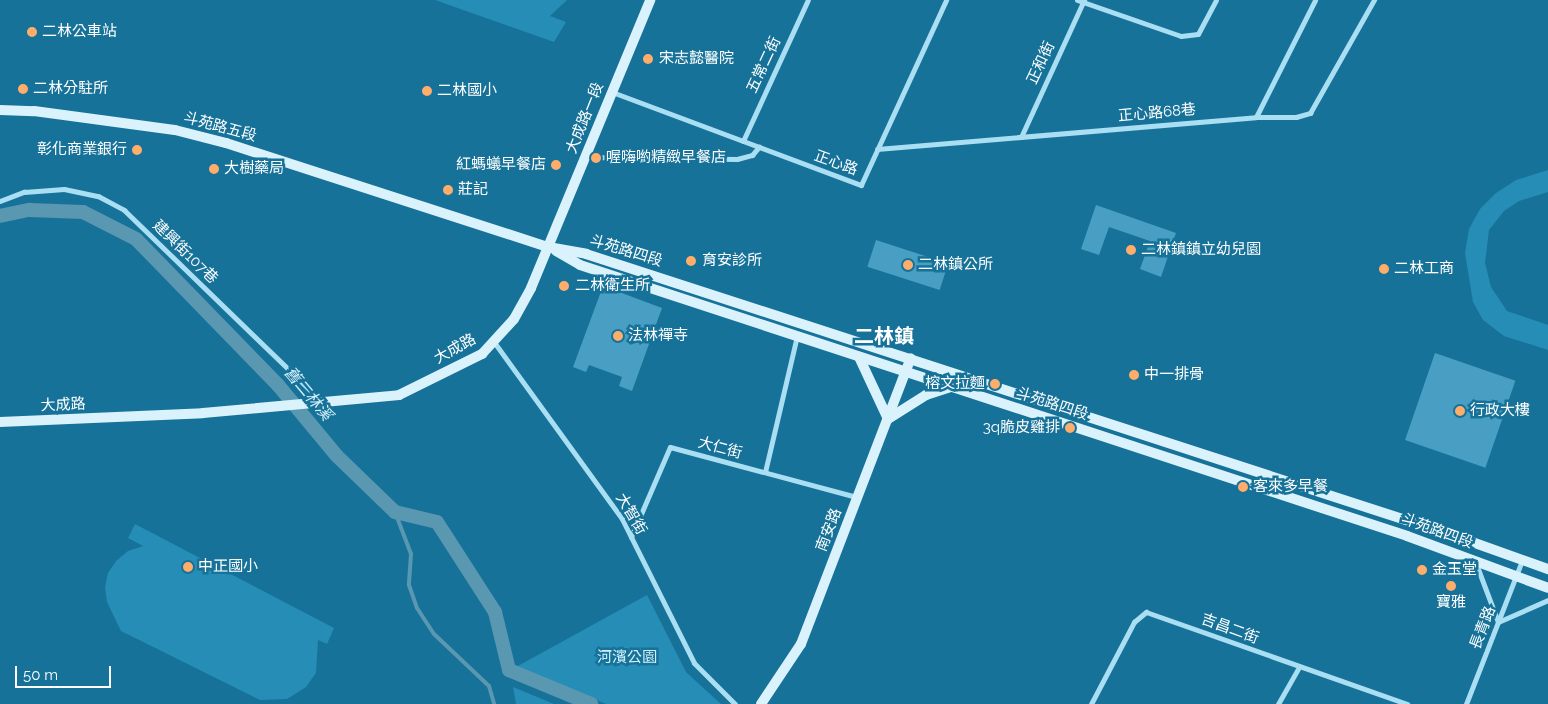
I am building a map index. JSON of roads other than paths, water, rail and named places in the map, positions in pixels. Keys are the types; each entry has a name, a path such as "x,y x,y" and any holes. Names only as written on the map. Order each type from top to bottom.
{"main road":[{"name":"大成路一段","path":"548,247 650,0"},
{"name":"斗苑路五段","path":"0,110 34,111 175,130 425,206"},
{"name":"斗苑路四段","path":"425,206 548,247 586,254 911,358 1548,570"},
{"name":"斗苑路四段","path":"548,247 580,265 1407,536 1548,588"},
{"name":"大成路","path":"0,422 277,406 399,396 482,354 494,342 514,319 548,247"},
{"path":"860,356 888,419 926,395 951,387"},
{"name":"南安路","path":"761,704 802,644 911,358"}],"street":[{"name":"五常二街","path":"743,141 808,0"},
{"name":"正心路","path":"612,92 861,185 946,0"},
{"path":"1077,0 1181,36 1198,34 1216,0"},
{"path":"1256,117 1315,0"},
{"name":"正心路68巷","path":"877,149 1256,117 1296,117 1310,112 1374,0"},
{"name":"正和街","path":"1021,137 1083,1"},
{"path":"585,157 737,159 752,155 759,147"},
{"name":"建興街107巷","path":"0,201 24,192 64,189 98,196 124,210 322,402"},
{"path":"765,472 797,336"},
{"name":"大智街","path":"494,342 622,519 694,663 735,704"},
{"name":"大仁街","path":"631,537 670,448 857,497"},
{"name":"長青路","path":"1466,704 1522,560"},
{"path":"1475,561 1498,622 1548,600"},
{"name":"吉昌二街","path":"1091,704 1134,622 1146,612 1407,704"},
{"path":"1278,704 1299,667"}],"waterway":[{"name":"舊二林溪","path":"0,216 29,210 83,212 136,239 278,385 337,456 395,512 437,522 495,612 509,670 591,704"},
{"name":"舊二林溪","path":"395,512 411,554 409,585 417,608 434,634 489,686 494,704"}],"place":[{"name":"二林公車站","path":"32,32"},
{"name":"宋志懿醫院","path":"648,59"},
{"name":"二林分駐所","path":"23,89"},
{"name":"二林國小","path":"427,91"},
{"name":"彰化商業銀行","path":"137,150"},
{"name":"喔嗨喲精緻早餐店","path":"596,158"},
{"name":"紅螞蟻早餐店","path":"556,165"},
{"name":"大樹藥局","path":"214,169"},
{"name":"莊記","path":"448,190"},
{"name":"二林鎮鎮立幼兒園","path":"1131,250"},
{"name":"育安診所","path":"691,261"},
{"name":"二林鎮公所","path":"908,265"},
{"name":"二林工商","path":"1384,269"},
{"name":"二林衛生所","path":"564,286"},
{"name":"法林禪寺","path":"618,336"},
{"name":"中一排骨","path":"1134,375"},
{"name":"榕文拉麵","path":"995,384"},
{"name":"行政大樓","path":"1460,411"},
{"name":"3q脆皮雞排","path":"1070,428"},
{"name":"客來多早餐","path":"1243,487"},
{"name":"中正國小","path":"188,567"},
{"name":"金玉堂","path":"1422,570"},
{"name":"寶雅","path":"1451,586"}],"district":[{"name":"二林鎮","path":"884,336"}],"park label":[{"name":"河濱公園","path":"627,658"}]}
